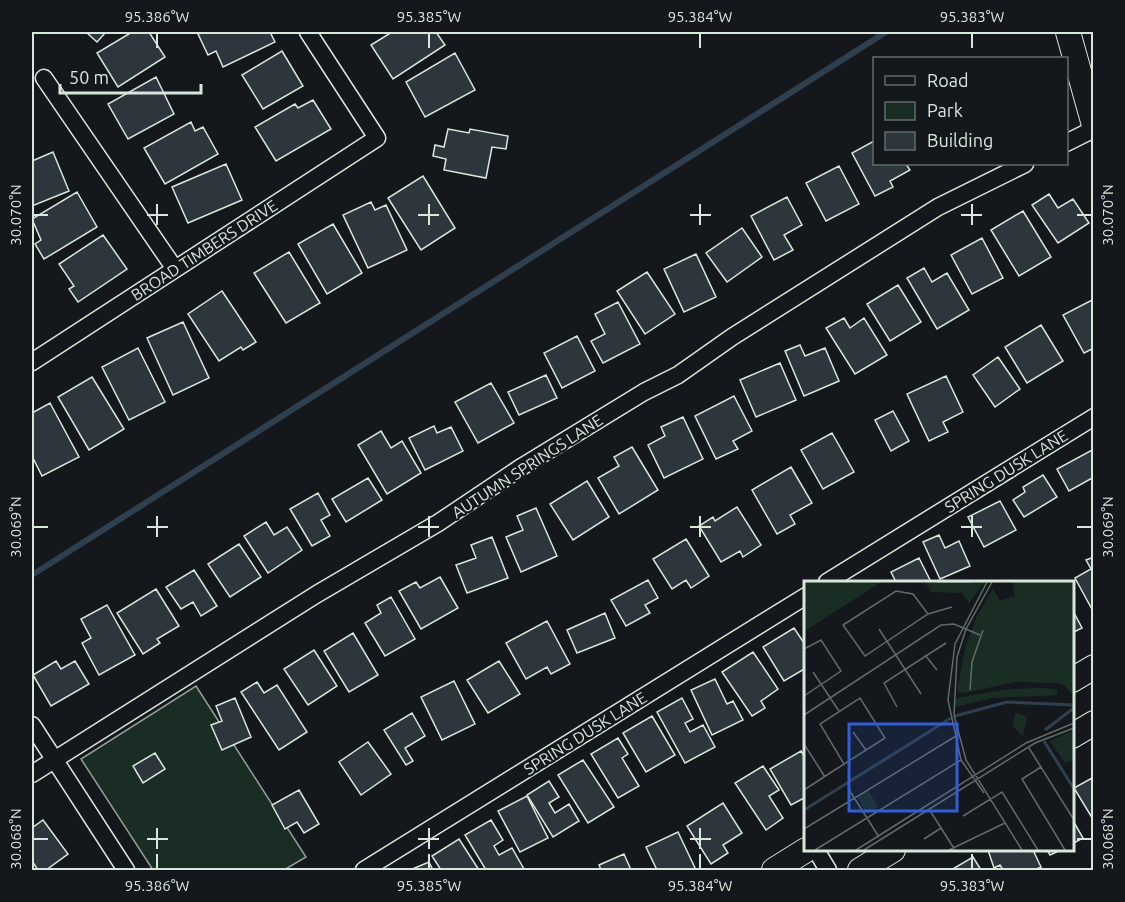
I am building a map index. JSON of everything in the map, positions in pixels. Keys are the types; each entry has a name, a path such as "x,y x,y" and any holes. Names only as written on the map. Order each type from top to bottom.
{"main road":[{"path":"1068,32 1094,127"},
{"path":"1074,679 1094,667"},
{"path":"1074,735 1094,723"},
{"path":"774,870 804,850"},
{"path":"860,870 890,851"}],"street":[{"name":"BROAD TIMBERS DRIVE","path":"32,362 377,138 308,32"},
{"path":"45,78 175,270"},
{"path":"1068,142 1094,127"},
{"name":"AUTUMN SPRINGS LANE","path":"32,774 289,614 317,594 438,523 533,460 644,392 678,375 732,337 938,207 1023,165"},
{"name":"SPRING DUSK LANE","path":"829,581 1094,417"},
{"name":"SPRING DUSK LANE","path":"364,870 804,597"},
{"path":"32,725 126,870"},
{"path":"817,851 828,870"}],"green space":[{"path":"196,686 306,857 284,870 153,870 81,759"}],"building":[{"path":"86,32 106,32 97,42"},
{"path":"132,32 149,32 165,57 118,87 97,53"},
{"path":"205,32 270,32 275,42 223,67 216,51 208,55 198,34"},
{"path":"392,32 436,32 445,45 393,79 371,45"},
{"path":"282,51 303,86 263,109 242,75"},
{"path":"455,53 475,90 425,117 406,82"},
{"path":"156,77 174,114 128,139 108,104"},
{"path":"313,100 331,129 276,161 255,127 295,104 298,108"},
{"path":"191,122 195,131 203,127 218,154 165,184 144,148"},
{"path":"448,129 469,133 470,129 508,136 506,149 492,147 486,178 444,170 446,159 433,156 435,145 444,147"},
{"path":"873,142 873,165 907,165 910,170 890,181 893,187 875,196 852,153"},
{"path":"53,152 69,191 32,206 32,161"},
{"path":"226,164 242,200 188,223 172,187"},
{"path":"839,166 859,204 826,221 806,183"},
{"path":"423,176 455,228 421,250 388,198"},
{"path":"77,192 97,227 44,259 35,244 41,240 32,219"},
{"path":"1049,194 1058,208 1073,199 1089,223 1058,243 1032,205"},
{"path":"787,197 802,225 784,235 793,250 774,260 751,216"},
{"path":"371,202 375,210 386,205 407,250 368,268 343,215"},
{"path":"1023,211 1051,257 1019,276 991,230"},
{"path":"333,224 362,273 327,294 298,244"},
{"path":"742,228 762,257 727,282 706,253"},
{"path":"103,235 127,269 78,302 69,289 74,286 59,264"},
{"path":"982,238 1003,278 972,294 951,255"},
{"path":"289,252 320,303 286,323 254,273"},
{"path":"696,254 716,297 684,312 664,269"},
{"path":"924,268 932,282 947,273 969,310 937,329 907,278"},
{"path":"647,272 675,314 645,334 617,291"},
{"path":"898,285 921,322 890,341 867,304"},
{"path":"222,291 256,342 243,350 241,347 219,361 188,314"},
{"path":"1094,299 1094,348 1084,353 1063,315"},
{"path":"618,302 640,344 603,363 591,341 605,334 595,314"},
{"path":"844,318 850,328 864,318 887,355 855,374 826,328"},
{"path":"183,322 209,378 173,395 147,338"},
{"path":"1041,325 1063,361 1027,383 1005,347"},
{"path":"577,336 595,371 562,388 544,353"},
{"path":"800,345 805,356 825,348 839,381 804,396 785,351"},
{"path":"138,348 165,402 129,420 102,367"},
{"path":"998,357 1020,389 995,407 973,375"},
{"path":"780,363 796,400 756,417 740,380"},
{"path":"546,375 557,398 519,415 508,392"},
{"path":"946,376 963,412 943,422 948,432 929,441 907,394"},
{"path":"92,377 124,429 89,450 58,397"},
{"path":"491,383 514,423 478,443 455,402"},
{"path":"734,396 752,431 733,441 738,449 716,459 695,416"},
{"path":"50,403 79,457 42,476 32,456 32,413"},
{"path":"893,411 909,441 891,451 875,420"},
{"path":"683,417 703,459 664,478 648,445 665,436 661,427"},
{"path":"434,426 437,433 451,427 463,451 425,470 409,438"},
{"path":"381,431 391,448 402,441 421,473 387,494 358,445"},
{"path":"832,433 854,472 823,489 801,450"},
{"path":"632,447 658,490 619,514 598,478 619,466 614,457"},
{"path":"1094,449 1094,477 1069,491 1057,469"},
{"path":"791,467 812,503 790,515 795,524 777,534 752,490"},
{"path":"1043,475 1057,497 1024,517 1013,500 1025,492 1023,487"},
{"path":"368,478 382,500 346,522 332,499"},
{"path":"587,481 609,517 573,540 550,504"},
{"path":"318,493 330,515 321,520 330,536 312,546 290,509"},
{"path":"1000,501 1016,530 984,547 968,517"},
{"path":"737,507 761,545 743,557 740,551 721,562 699,526 713,517 715,521"},
{"path":"536,508 557,556 521,572 506,537 523,530 517,516"},
{"path":"266,522 274,535 287,527 302,550 268,573 244,536"},
{"path":"939,535 945,548 959,541 970,566 940,579 923,542"},
{"path":"492,537 508,578 467,593 456,565 476,558 471,545"},
{"path":"686,539 709,576 691,588 686,580 672,589 653,559"},
{"path":"239,544 261,577 230,597 208,564"},
{"path":"1094,557 1094,613 1075,578 1091,569 1086,560"},
{"path":"919,558 930,581 896,581 891,572"},
{"path":"194,570 217,606 201,616 193,602 181,609 166,587"},
{"path":"440,577 458,608 421,629 399,591 416,582 420,588"},
{"path":"648,580 658,598 645,605 650,613 626,626 611,600"},
{"path":"156,589 179,626 157,639 160,643 143,654 117,613"},
{"path":"391,597 415,639 385,656 365,623 381,613 377,605"},
{"path":"107,605 135,655 99,675 82,643 91,638 81,619"},
{"path":"605,613 615,638 577,653 567,630"},
{"path":"1074,613 1082,628 1074,632"},
{"path":"547,621 570,664 551,674 547,667 526,679 506,643"},
{"path":"794,628 804,643 804,669 784,681 763,647"},
{"path":"353,633 378,675 349,692 324,651"},
{"path":"314,650 337,686 308,705 284,669"},
{"path":"753,652 778,689 761,701 765,708 752,716 722,672"},
{"path":"56,661 61,669 75,661 89,684 51,706 33,675"},
{"path":"499,661 520,694 488,713 467,680"},
{"path":"715,679 727,704 733,701 743,720 712,735 691,690"},
{"path":"454,681 475,724 442,740 421,697"},
{"path":"257,682 264,693 277,685 307,732 279,750 241,692"},
{"path":"235,698 251,737 222,750 211,725 222,721 216,706"},
{"path":"682,698 693,719 685,723 690,732 703,725 715,747 685,763 657,712"},
{"path":"412,713 425,736 405,748 413,761 406,765 384,730"},
{"path":"652,716 675,755 646,772 623,733"},
{"path":"618,738 628,754 622,758 639,786 618,798 591,754"},
{"path":"368,742 391,774 361,795 339,762"},
{"path":"801,751 804,756 804,798 791,805 770,769"},
{"path":"155,753 165,769 143,783 133,766"},
{"path":"583,760 614,807 588,823 558,775"},
{"path":"763,766 779,790 769,796 783,818 766,830 735,783"},
{"path":"1092,778 1094,781 1094,821 1074,788"},
{"path":"549,781 559,797 549,803 555,813 569,804 579,821 553,837 527,795"},
{"path":"299,790 319,824 304,833 297,822 285,829 272,805"},
{"path":"527,796 548,838 520,852 498,811"},
{"path":"723,803 742,833 723,845 728,853 711,864 687,826"},
{"path":"43,820 68,854 46,870 38,870 32,861 32,828"},
{"path":"491,820 503,840 494,846 499,855 512,848 524,869 486,870 465,835"},
{"path":"1074,822 1083,838 1074,843"},
{"path":"678,832 696,870 657,870 646,847"},
{"path":"459,839 479,870 441,870 432,856"},
{"path":"988,851 1033,851 1041,867 1034,870 1003,870 1000,865 994,868"},
{"path":"624,854 631,870 601,870 599,865"},
{"path":"973,857 981,870 951,870"},
{"path":"429,862 433,870 410,870"}],"waterway":[{"path":"32,575 886,32"}]}
